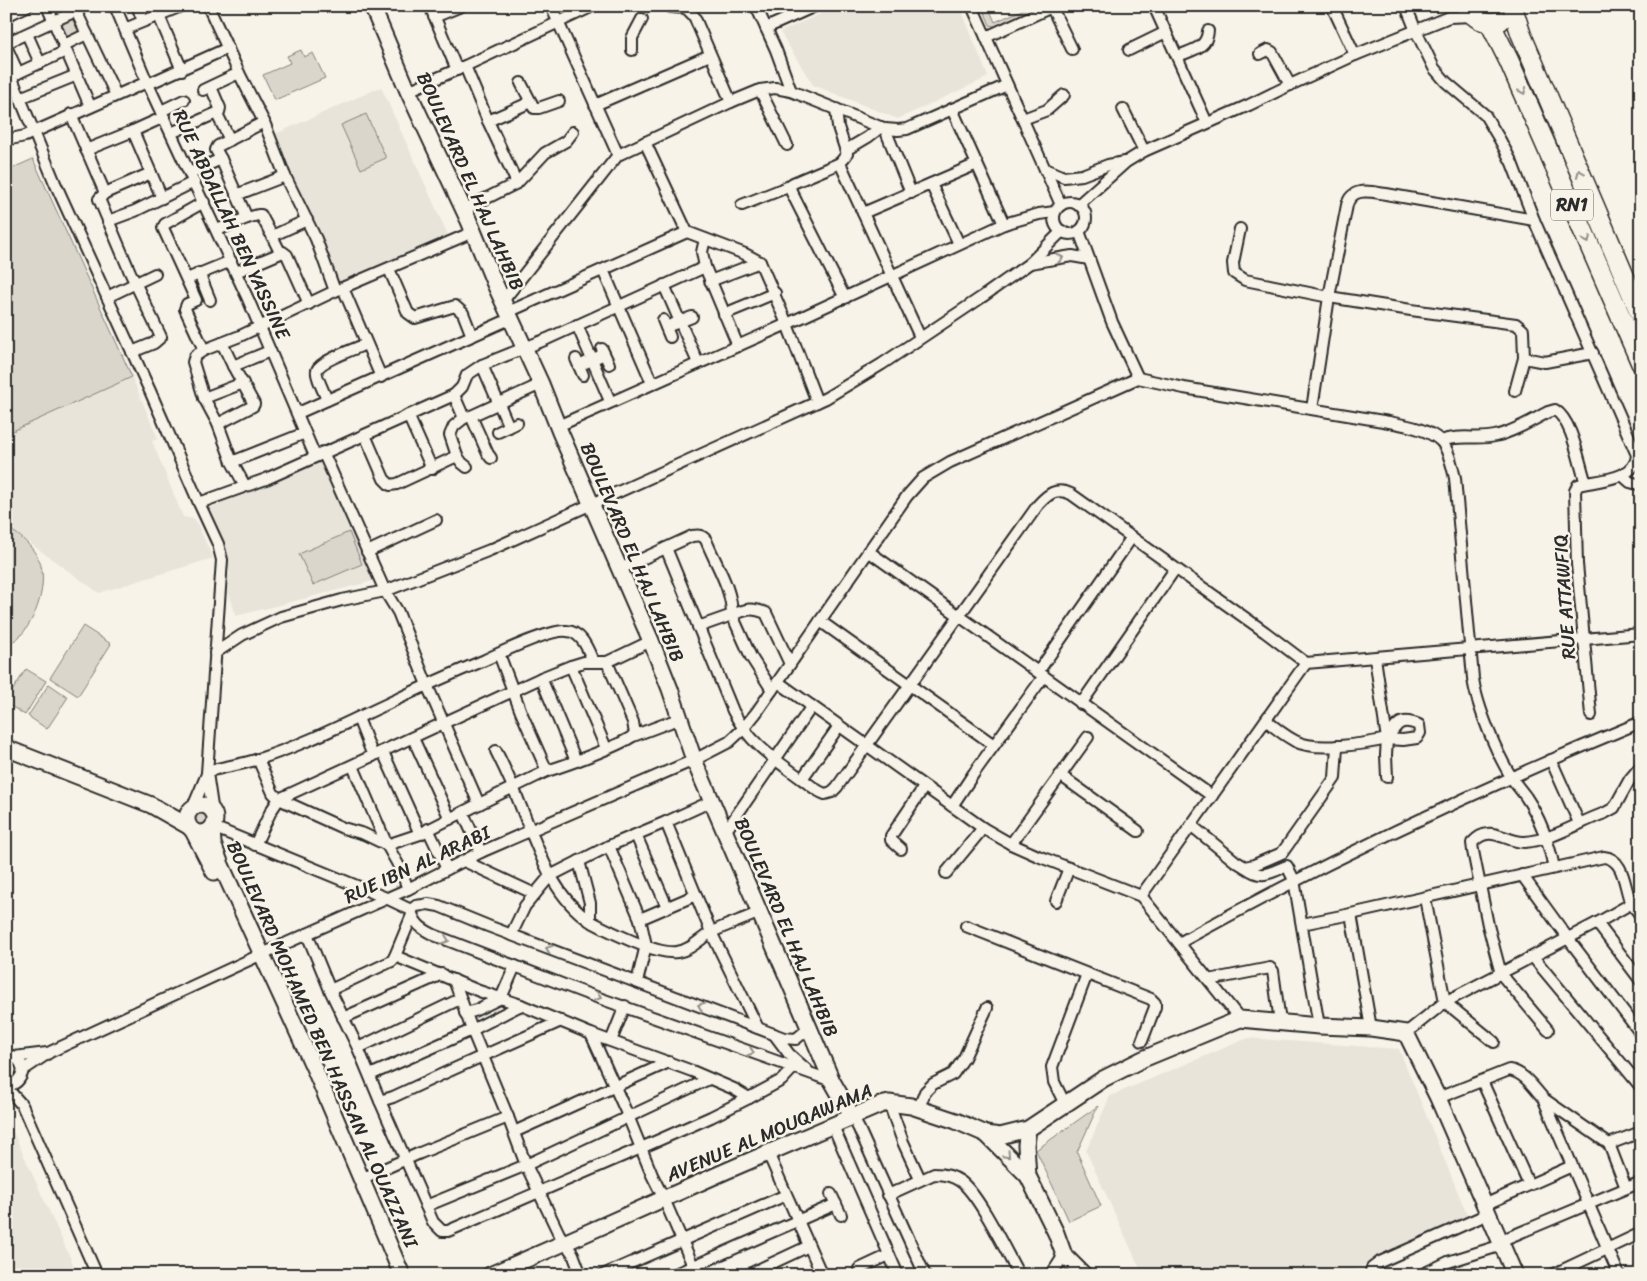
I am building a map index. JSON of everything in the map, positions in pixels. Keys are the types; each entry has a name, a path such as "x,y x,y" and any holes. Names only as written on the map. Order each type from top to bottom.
{"highway":[{"name":"RN1","path":"1472,13 1503,21 1516,9"},
{"name":"RN1","path":"1516,9 1521,34 1641,315"},
{"name":"RN1","path":"1472,13 1510,61 1641,363"}],"street":[{"path":"47,6 90,106"},
{"name":"RUE ABDALLAH BEN YASSINE","path":"115,6 162,114 218,230 306,433 319,454 385,591 398,612 427,685 479,804"},
{"path":"137,6 143,22"},
{"path":"208,6 264,122 284,176 307,220 381,377"},
{"name":"BOULEVARD EL HAJ LAHBIB","path":"372,6 408,91 541,384 651,641 681,718 694,760 724,832 832,1081 852,1116"},
{"path":"430,6 434,18 488,121 517,183"},
{"path":"434,18 461,6"},
{"path":"551,6 618,155"},
{"path":"408,91 594,6"},
{"path":"756,6 789,82 791,91"},
{"path":"766,28 815,6"},
{"path":"558,426 610,401 845,298 892,274 1004,224 1058,209 1069,202 1078,205 1085,215 1084,224 1079,231 1070,234 1062,231 1058,229 1054,221 1058,209 1045,169 972,6"},
{"path":"1154,6 1207,122"},
{"path":"1332,6 1355,55"},
{"path":"1406,6 1416,31 1437,72 1488,120 1512,163 1534,220 1637,455 1632,469 1622,474 1586,483 1572,437 1565,422 1558,412 1554,410 1494,436 1456,438 1441,442"},
{"path":"125,29 159,16 176,7"},
{"path":"986,38 1052,7 1072,49"},
{"path":"6,16 21,8"},
{"path":"670,8 686,8 694,16 731,102"},
{"path":"18,73 6,45 75,9 116,95"},
{"path":"1449,18 1472,13"},
{"path":"1078,205 1126,162 1144,151 1249,105 1355,55 1449,18 1472,13"},
{"path":"159,16 182,70"},
{"path":"632,50 632,38 642,19"},
{"path":"1178,56 1204,44 1207,40 1208,31"},
{"path":"1129,50 1166,32"},
{"path":"27,34 40,64"},
{"path":"87,34 40,64 13,75 12,78 34,132 222,556 208,772 213,823"},
{"path":"6,140 34,132 116,95 182,70 228,48"},
{"path":"1260,54 1268,50 1272,52 1290,85"},
{"path":"595,105 710,54"},
{"path":"171,133 217,114 220,108 207,88 239,73"},
{"path":"20,98 77,75"},
{"path":"521,83 534,108 559,102"},
{"path":"507,311 618,155 731,102 760,90 775,88 791,91 883,128 898,130 907,129 1007,86"},
{"path":"760,90 787,145"},
{"path":"1023,119 1047,110 1064,95"},
{"path":"86,150 133,131 184,100"},
{"path":"488,121 530,102"},
{"path":"742,205 790,186 793,182 840,162 847,154 840,134 836,109"},
{"path":"952,109 1004,224"},
{"path":"1123,109 1144,151"},
{"path":"71,114 105,193"},
{"path":"217,114 230,140"},
{"path":"247,218 216,148 220,144 264,122"},
{"path":"846,150 883,128"},
{"path":"883,128 911,193"},
{"path":"133,131 162,198"},
{"path":"463,210 517,183 545,153 566,140 572,132"},
{"path":"645,142 687,232"},
{"path":"108,221 162,198 221,159"},
{"path":"840,162 920,337"},
{"path":"1045,169 1064,177 1082,175 1108,165 1126,162"},
{"path":"863,213 977,164"},
{"path":"132,352 154,342 160,337 99,200 105,193 151,173"},
{"path":"236,195 284,176"},
{"path":"931,184 958,244"},
{"path":"790,186 845,298"},
{"path":"1312,409 1329,297 1348,199 1356,192 1386,194 1534,220"},
{"path":"196,300 164,226 204,202"},
{"path":"218,230 247,218 261,216 280,252"},
{"path":"272,236 307,220"},
{"path":"1240,229 1232,267 1234,273 1239,277 1258,284 1411,310 1512,323 1523,330 1524,358 1515,391"},
{"path":"215,653 242,635 287,615 385,591 490,550 817,402 882,364 982,297 1030,263 1062,231"},
{"path":"1079,231 1112,322 1138,378 1184,388 1406,426 1431,435 1441,442 1449,458 1455,478 1476,698 1511,778 1532,808 1546,838 1554,868"},
{"path":"245,486 232,462 218,424 204,398 194,362 196,354 473,232"},
{"path":"298,413 472,336 507,311 687,232 745,254 760,262 775,293 817,402"},
{"path":"705,238 702,252 705,267 738,346"},
{"path":"236,272 280,252 286,253 308,304"},
{"path":"1030,263 1072,256 1089,259"},
{"path":"187,279 231,261"},
{"path":"710,281 760,262"},
{"path":"199,502 266,480 319,454 454,395 462,386 467,376 482,365 525,348 705,267"},
{"path":"389,269 412,318 455,306 463,313 472,336"},
{"path":"603,270 652,383"},
{"path":"199,273 209,298 187,304 185,309 204,350"},
{"path":"107,296 155,274"},
{"path":"664,285 698,363"},
{"path":"724,314 775,293"},
{"path":"666,328 692,317"},
{"path":"577,325 610,401"},
{"path":"218,424 254,404 222,343"},
{"path":"327,400 317,373 318,367 366,344"},
{"path":"233,366 270,351"},
{"path":"579,367 592,361 603,351 609,364"},
{"path":"1524,358 1545,362 1593,353"},
{"path":"482,365 498,403 513,425 498,432"},
{"name":"RUE IBN AL ARABI","path":"6,1086 15,1084 21,1075 50,1052 257,956 408,889 481,852 694,760 729,742 743,729 778,682 868,551 911,491 923,478 977,449 1138,378"},
{"path":"204,398 243,383"},
{"path":"467,467 457,456 450,435 454,426 468,417 541,384"},
{"path":"454,395 491,458"},
{"path":"408,415 432,469"},
{"path":"232,462 306,433"},
{"path":"365,435 384,479 390,485 397,484 432,469 457,456"},
{"path":"1622,474 1630,482 1641,486"},
{"name":"RUE ATTAWFIQ","path":"1586,483 1578,485 1575,498 1577,564 1591,715"},
{"path":"666,548 733,711 743,729 756,745 775,761 822,794 832,792 867,746 1038,505 1048,494 1053,492 1061,491 1070,494 1306,663 1641,634"},
{"path":"367,552 436,520"},
{"path":"620,569 692,536 703,536 728,590 732,615 751,658 772,690"},
{"path":"952,806 1132,537"},
{"path":"868,551 1212,796"},
{"path":"1081,704 1174,569"},
{"path":"698,627 755,608 766,613 790,664"},
{"path":"820,621 994,745"},
{"path":"208,772 292,748 427,685 536,639 567,631 577,634 593,661"},
{"path":"255,845 271,811 279,799 541,678 571,666 593,661 607,662 651,641"},
{"path":"499,654 521,712 547,771"},
{"path":"1375,658 1387,739 1387,777"},
{"path":"607,662 633,722 635,730 633,736"},
{"path":"1142,896 1306,663"},
{"path":"571,666 606,748"},
{"path":"541,678 576,761"},
{"path":"778,682 983,828 1011,844 1142,896 1240,1019"},
{"path":"724,832 812,706"},
{"path":"358,718 373,756"},
{"path":"258,759 273,793 279,799 343,828 364,834 387,845 424,832 547,771 681,718"},
{"path":"1266,720 1295,742 1313,746 1336,746 1387,739"},
{"path":"1179,943 1294,880 1511,778 1641,722"},
{"path":"802,779 839,726"},
{"path":"1011,844 1088,736"},
{"path":"413,738 450,819"},
{"path":"1245,866 1254,865 1282,853 1335,778 1336,746"},
{"path":"6,748 151,805 191,829 203,833 213,823"},
{"path":"496,751 550,876 569,902 590,921 655,949 676,952 690,948 712,932 760,912"},
{"path":"384,752 424,832 447,870"},
{"path":"1552,760 1579,823"},
{"path":"352,766 408,889"},
{"path":"1548,1030 1501,974 1479,885 1472,843 1477,838 1488,833 1499,834 1515,841 1525,842 1546,838 1605,813 1614,808 1630,779 1641,766"},
{"path":"191,829 186,818 208,772"},
{"path":"1060,775 1138,830"},
{"path":"901,849 891,840 891,836 924,786"},
{"path":"511,935 525,906 550,876 609,846 712,801"},
{"path":"151,805 192,808 198,805 207,806 213,823 255,845 386,898 412,912 420,927 434,936 832,1081"},
{"path":"463,812 481,852"},
{"path":"666,822 712,932 758,1028"},
{"name":"BOULEVARD MOHAMED BEN HASSAN AL OUAZZANI","path":"213,823 214,844 257,956 343,1158 395,1274"},
{"path":"1192,826 1235,861 1258,875 1287,866"},
{"path":"946,873 983,828"},
{"name":"BOULEVARD MOHAMED BEN HASSAN AL OUAZZANI","path":"191,829 315,1070 362,1179 395,1274"},
{"path":"636,835 667,907"},
{"path":"609,846 640,919 646,945 637,982"},
{"path":"1282,853 1294,880 1320,1026"},
{"path":"1302,924 1604,857 1613,859 1618,865 1636,901 1641,916"},
{"path":"464,861 535,894"},
{"path":"579,861 587,889 590,921"},
{"path":"1056,901 1069,868"},
{"path":"1522,875 1641,1034"},
{"path":"640,919 696,895"},
{"path":"1425,898 1445,1002 1494,1042"},
{"path":"1515,1275 1438,1098 1406,1033 1445,1002 1534,957 1567,937 1636,901"},
{"path":"330,990 392,961 416,906 433,904 774,1034 796,1039 809,1028"},
{"path":"1351,914 1371,1028"},
{"path":"1597,923 1641,981"},
{"path":"966,926 1152,999 1155,1003 1142,1041"},
{"path":"307,934 426,1206 435,1225 442,1231 539,1192 711,1117 782,1080 794,1067"},
{"path":"395,956 591,1034 669,1062 734,1089 749,1098"},
{"path":"1534,957 1639,1082"},
{"path":"465,1013 501,998 515,966"},
{"path":"1209,980 1270,968 1273,971 1280,1022"},
{"path":"343,1018 442,974"},
{"path":"1065,1104 1054,1082 1052,1067 1087,974"},
{"path":"454,980 465,1013 526,1165 564,1243 573,1254 581,1275"},
{"path":"358,1048 460,1000"},
{"path":"370,1075 472,1030 521,1005"},
{"path":"611,1041 625,1006"},
{"path":"919,1108 926,1092 933,1084 953,1074 964,1058 987,1008"},
{"name":"AVENUE AL MOUQAWAMA","path":"490,1275 833,1126 852,1116 889,1103 919,1108 986,1134 1000,1136 1028,1129 1103,1079 1240,1019 1320,1026 1371,1028 1406,1033"},
{"path":"380,1100 393,1098 562,1022"},
{"path":"591,1034 695,1270"},
{"path":"774,1034 789,1054 812,1073"},
{"name":"RUE IBN AL ARABI","path":"9,1055 50,1052"},
{"path":"9,1055 19,1060 22,1105"},
{"path":"514,1132 669,1062"},
{"path":"1438,1098 1509,1070 1514,1071 1523,1077 1543,1098 1609,1144 1626,1188"},
{"path":"426,1206 526,1165 709,1079"},
{"path":"1482,1081 1529,1185"},
{"path":"6,1086 22,1105 97,1275"},
{"path":"1543,1098 1619,1275"},
{"path":"889,1103 903,1142 920,1179"},
{"path":"852,1116 925,1275"},
{"path":"362,1179 406,1158 508,1117"},
{"path":"833,1126 898,1275"},
{"path":"1028,1129 1026,1152 1028,1176"},
{"path":"1609,1144 1641,1132"},
{"path":"986,1134 1028,1176 1056,1233 1064,1255 1084,1275"},
{"path":"768,1153 821,1274"},
{"path":"1370,1275 1372,1268 1380,1262 1486,1210 1529,1185 1572,1166"},
{"path":"888,1195 934,1174 942,1174 961,1182 968,1188 983,1210 1019,1275"},
{"path":"1421,1275 1448,1262 1501,1243 1641,1182"},
{"path":"603,1275 786,1195"},
{"path":"674,1275 695,1270 798,1221 833,1199 841,1215"},
{"path":"1552,1275 1568,1271 1608,1248 1641,1233"},
{"path":"747,1275 809,1246"},
{"path":"859,1269 890,1255"},
{"path":"1051,1275 1064,1255"}],"shaded area":[{"path":"838,6 960,6 988,77 898,119 813,85 780,32"},
{"path":"982,6 988,6 995,22 1031,6 1039,6 1038,9 997,27 990,25"},
{"path":"75,15 82,33 66,39 59,22"},
{"path":"301,50 304,57 313,53 325,78 275,100 263,75 290,63 287,56"},
{"path":"381,87 448,235 334,285 271,136"},
{"path":"366,114 386,158 361,169 341,125"},
{"path":"33,159 132,377 6,434 6,171"},
{"path":"132,377 158,439 152,441 183,517 195,519 213,558 99,593 6,526 6,434"},
{"path":"323,458 377,580 236,616 224,576 230,574 205,510"},
{"path":"6,528 21,537 39,560 42,569 42,590 31,621 19,637 6,645"},
{"path":"349,532 362,564 313,585 299,554"},
{"path":"83,626 111,644 78,696 50,678"},
{"path":"26,669 46,681 25,715 6,703 6,701"},
{"path":"49,684 68,697 47,729 28,716"},
{"path":"200,808 206,810 208,816 206,822 200,824 194,822 192,816 194,810"},
{"path":"1248,1038 1399,1049 1468,1217 1344,1275 1143,1275 1086,1151 1110,1096"},
{"path":"1098,1106 1077,1152 1101,1206 1069,1221 1036,1150"},
{"path":"6,1116 78,1275 6,1275"}]}
